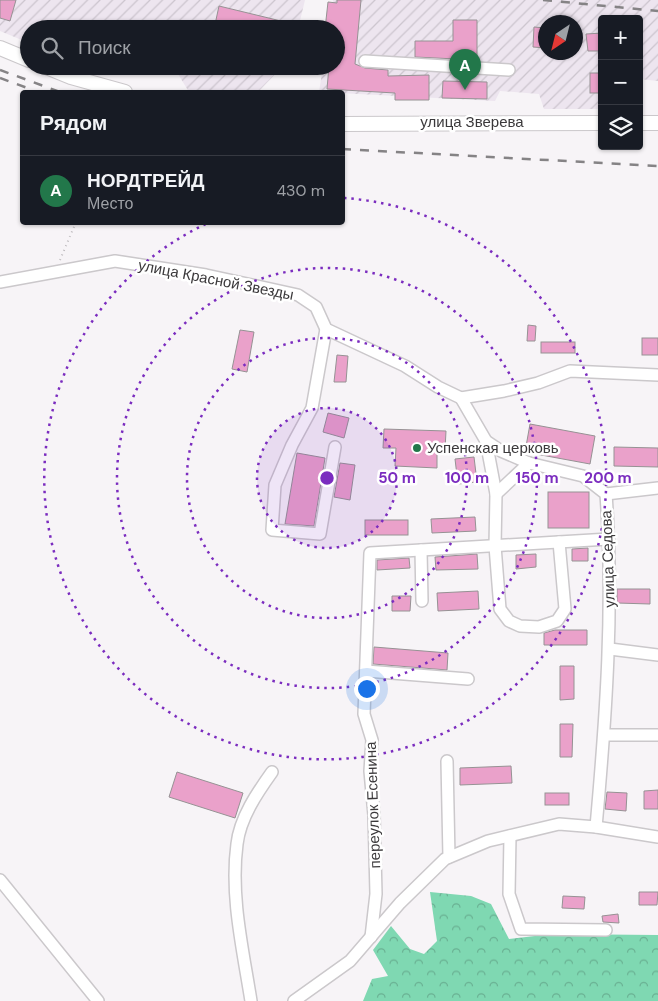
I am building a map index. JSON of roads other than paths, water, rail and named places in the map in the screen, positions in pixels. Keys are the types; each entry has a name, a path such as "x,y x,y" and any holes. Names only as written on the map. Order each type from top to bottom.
{"main road":[{"path":"0,48 20,56"},
{"path":"66,75 118,90"},
{"name":"улица Зверева","path":"345,124 598,123"},
{"path":"643,123 658,123"}],"street":[{"path":"365,61 510,70"},
{"name":"улица Красной Звезды","path":"0,282 115,261 206,275 298,295 316,307 326,329"},
{"path":"335,447 320,534 272,530 275,486 292,444 312,408 326,329 405,366 438,387 462,398 538,383 570,371 658,375"},
{"path":"462,398 486,441 496,494 495,546 500,609 508,622 520,626 539,627 557,622 565,609 559,542"},
{"name":"улица Седова","path":"486,441 501,451 529,463 583,476 606,494 609,539 610,649 596,827"},
{"path":"496,494 529,463"},
{"path":"606,494 658,488"},
{"path":"422,601 422,550 609,539"},
{"name":"переулок Есенина","path":"371,937 376,894 374,816 370,771 372,740 364,714 370,553 422,550"},
{"path":"610,649 658,655"},
{"path":"366,671 468,678"},
{"path":"604,735 658,735"},
{"path":"447,761 449,857"},
{"path":"251,1001 236,903 236,843 252,800 272,772"},
{"path":"294,1001 350,960 400,903 449,857 488,841 559,824 596,827 658,837"},
{"path":"510,836 508,894 521,929 606,930"},
{"path":"0,880 98,1001"}],"railway":[{"path":"543,0 658,11"},
{"path":"0,70 55,90"},
{"path":"0,78 33,90"},
{"path":"345,149 658,166"}],"place":[{"name":"НОРДТРЕЙД","path":"465,90"},
{"name":"Успенская церковь","path":"417,448"}]}
